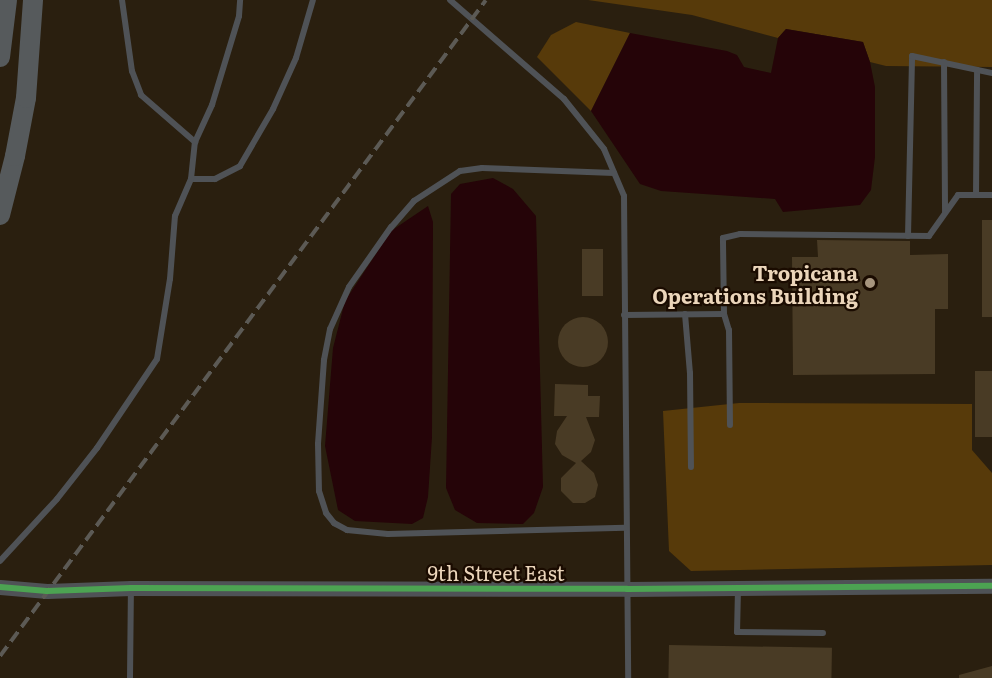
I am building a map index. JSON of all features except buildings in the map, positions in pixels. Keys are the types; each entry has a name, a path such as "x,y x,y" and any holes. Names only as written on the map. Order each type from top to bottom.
{"main road":[{"path":"0,57 7,0"},
{"path":"0,215 15,156 26,98 33,0"}],"street":[{"name":"9th Street East","path":"0,587 47,591 131,588 627,589 992,586"}],"lane":[{"path":"122,0 132,71 141,95 195,142"},
{"path":"0,561 57,499 84,465 157,359 170,279 175,216 190,179 195,142 215,95 239,16 240,0"},
{"path":"190,179 216,179 240,166 273,109 296,58 313,0"},
{"path":"450,0 564,99 604,149 624,196 628,678"},
{"path":"908,236 912,56 992,73"},
{"path":"944,62 945,213"},
{"path":"976,195 977,70"},
{"path":"614,173 482,168 460,171 414,201 391,227 349,287 330,329 324,360 318,444 319,491 326,513 334,523 347,530 388,534 625,528"},
{"path":"730,425 729,330 724,314 723,237 740,234 929,236 957,195 992,195"},
{"path":"685,314 690,374 691,467"},
{"path":"624,315 724,314"},
{"path":"130,678 131,588"},
{"path":"738,588 737,632 823,633"}],"shaded area":[{"path":"588,0 992,0 992,67 886,66 870,62 863,42 786,29 778,38 692,15"},
{"path":"576,22 630,33 591,111 537,57 551,35"},
{"path":"786,29 863,42 875,87 875,157 871,190 860,205 783,212 775,199 661,191 640,184 591,111 630,33 727,51 737,55 744,67 771,73 778,38"},
{"path":"493,178 513,189 536,216 543,487 534,513 523,524 477,523 455,510 446,488 451,194 460,184"},
{"path":"428,206 433,222 432,437 428,497 423,518 412,524 355,521 338,510 325,446 333,348 345,301 391,231"},
{"path":"739,403 972,404 972,450 992,473 992,565 691,571 669,551 663,411"}],"railway":[{"path":"0,656 486,0"}],"cycle path":[{"path":"0,587 47,591 131,588 627,589 992,586"}],"place":[{"name":"Tropicana Operations Building","path":"870,283"}]}
